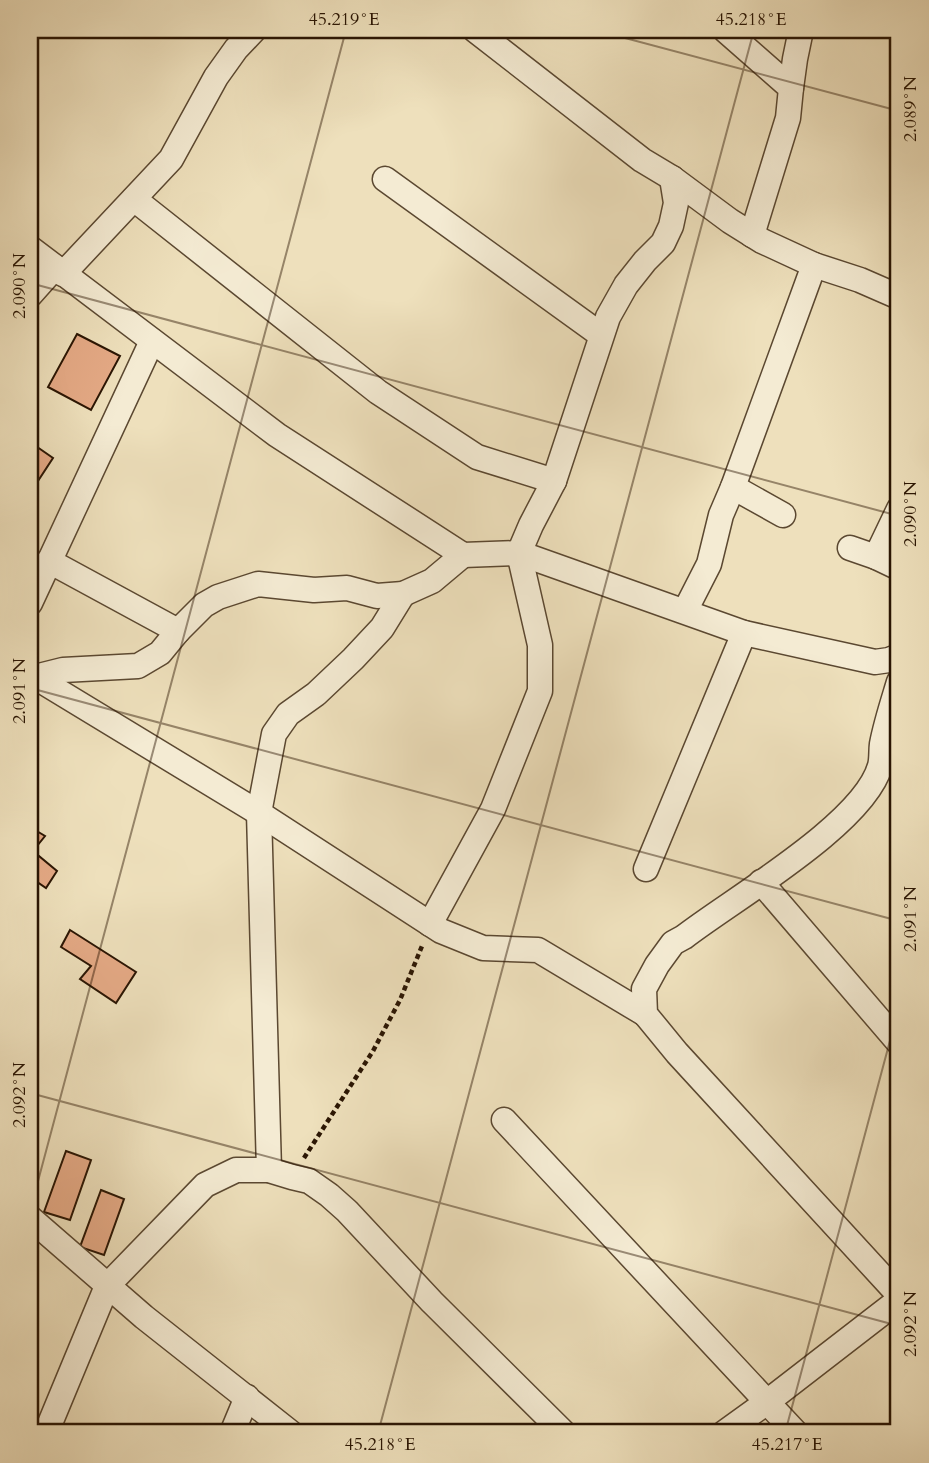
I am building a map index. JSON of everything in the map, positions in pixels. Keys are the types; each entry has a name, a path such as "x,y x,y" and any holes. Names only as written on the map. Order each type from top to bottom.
{"street":[{"path":"30,295 134,199 171,159 216,77 254,30"},
{"path":"475,30 642,160 673,178 752,235 814,265 860,280 899,297"},
{"path":"724,30 792,88"},
{"path":"752,235 788,118 801,30"},
{"path":"385,178 601,335"},
{"path":"430,924 493,809 540,691 540,646 519,553 554,481 608,317 625,285 663,243 671,226 676,203 673,178"},
{"path":"134,199 378,393 477,457 554,481"},
{"path":"30,248 277,435 463,555 519,553 744,633 875,662 899,656"},
{"path":"685,611 709,564 721,515 814,265"},
{"path":"30,603 152,341"},
{"path":"733,487 783,515"},
{"path":"876,557 899,509"},
{"path":"850,548 899,568"},
{"path":"32,677 63,670 138,666 160,653 204,605 218,597 258,584 314,590 347,588 377,596 403,594 432,581 463,555"},
{"path":"49,561 178,631"},
{"path":"280,1173 258,813 274,734 288,714 316,694 382,628 403,594"},
{"path":"646,869 744,633"},
{"path":"32,677 258,813 441,931 483,948 538,950 645,1014 677,1053 899,1298 724,1433"},
{"path":"645,1014 644,989 673,943 810,846 848,814 872,783 880,765 882,745 899,682"},
{"path":"761,882 899,1043"},
{"path":"504,1120 796,1433"},
{"path":"46,1433 107,1286 205,1185 236,1170 280,1173 309,1181 329,1195 564,1433"},
{"path":"30,1218 144,1317 292,1433"},
{"path":"232,1433 247,1397"}],"path":[{"path":"280,1173 373,1051 400,1000 430,924"}],"building":[{"path":"77,334 120,356 91,410 48,387"},
{"path":"30,442 53,458 34,487 30,484"},
{"path":"30,827 45,836 33,851 57,871 46,888 30,877"},
{"path":"70,930 136,972 116,1003 80,979 91,966 61,947"},
{"path":"66,1151 91,1160 70,1220 44,1212"},
{"path":"101,1190 124,1199 104,1255 80,1247"}]}
